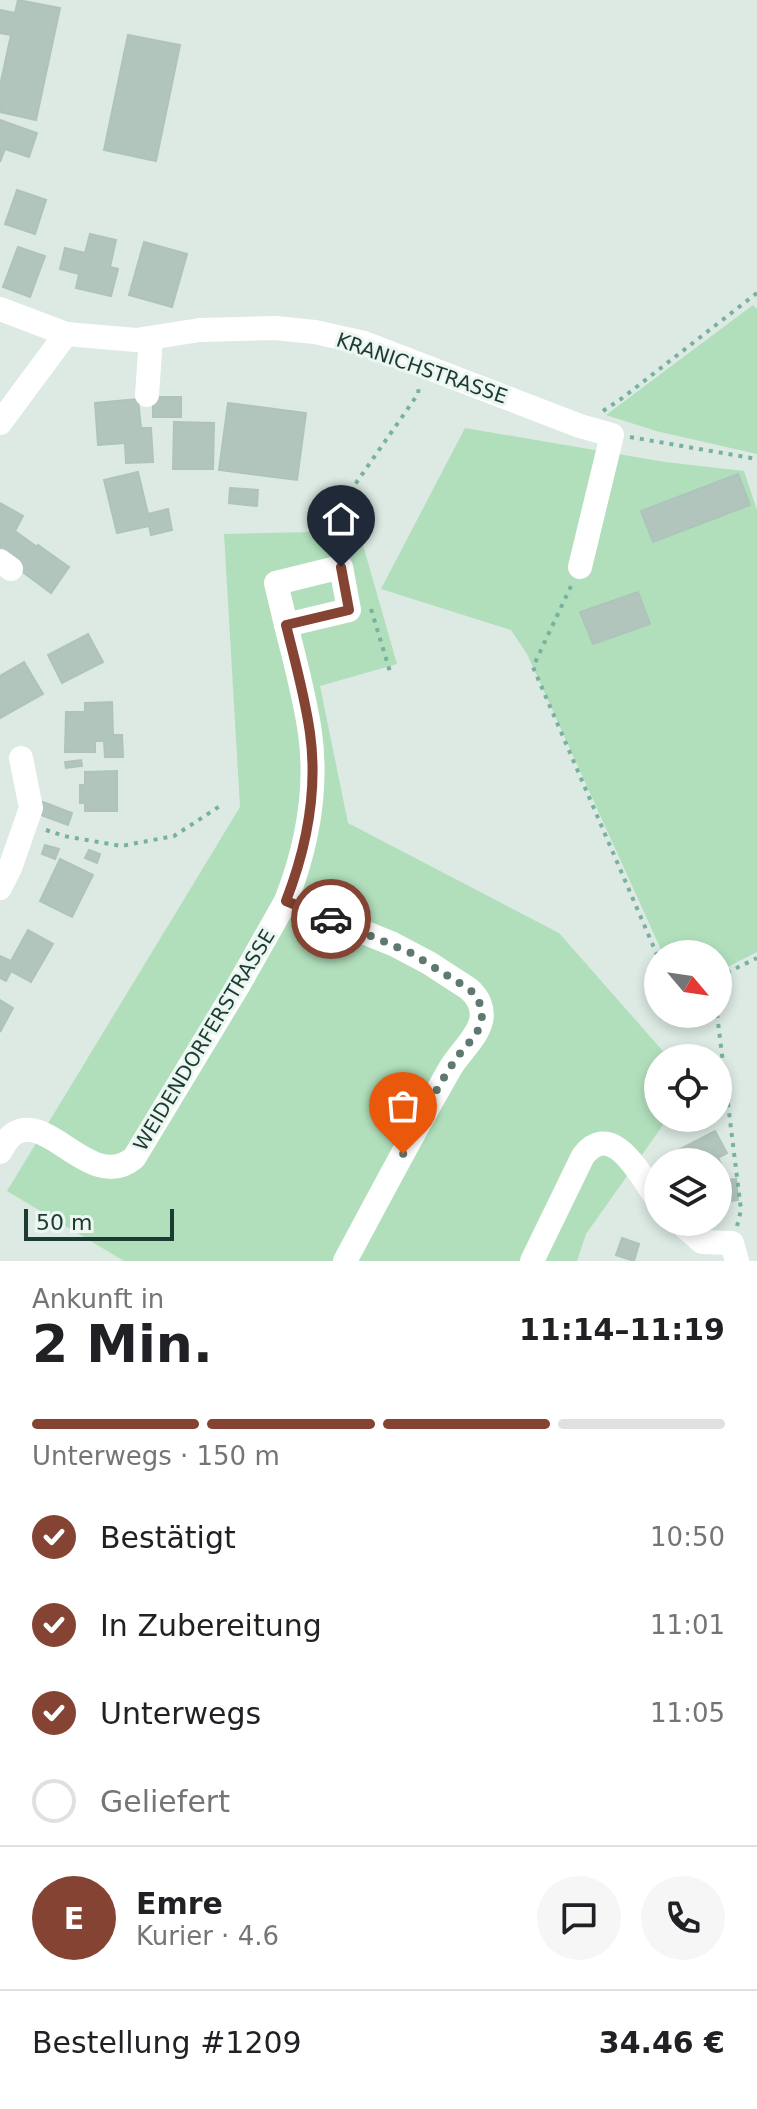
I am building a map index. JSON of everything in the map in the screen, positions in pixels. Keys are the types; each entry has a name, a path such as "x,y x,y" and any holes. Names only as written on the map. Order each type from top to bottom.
{"street":[{"name":"KRANICHSTRASSE","path":"0,309 66,334 136,340 200,330 275,328 315,332 364,343 580,426 612,435"},
{"path":"0,423 66,334"},
{"path":"147,395 151,338"},
{"path":"580,567 612,435"},
{"path":"286,625 311,734 313,777 304,847 286,901 411,953 469,989 482,1014 479,1029 451,1066 345,1261"},
{"path":"0,888 31,808 21,758"},
{"name":"WEIDENDORFERSTRASSE","path":"0,1152 16,1132 29,1129 101,1167 115,1168 134,1158 286,901"},
{"path":"532,1261 583,1156 597,1145 608,1143 619,1148 644,1181"},
{"path":"695,1236 702,1242 735,1252"}],"path":[{"path":"580,426 621,399 757,293"},
{"path":"358,563 349,534 347,496 418,394 421,364"},
{"path":"612,435 757,459"},
{"path":"580,567 533,667 651,940"},
{"path":"371,608 391,675"},
{"path":"26,823 64,836 121,846 174,836 220,806"},
{"path":"732,970 757,958"},
{"path":"719,1028 741,1210 735,1252"}],"green space":[{"path":"753,305 757,309 757,454 656,431 606,415"},
{"path":"465,428 665,462 744,471 757,510 757,952 732,965 732,940 657,940 527,654 511,630 381,589"},
{"path":"359,531 397,664 320,686 348,823 559,933 657,1044 644,1044 644,1132 658,1132 586,1234 577,1261 124,1261 7,1191 240,807 224,534"}],"building":[{"path":"18,0 60,8 36,120 0,112 0,86 11,35 0,33 0,10 15,13"},
{"path":"128,35 180,45 156,161 104,150"},
{"path":"0,120 37,133 29,157 5,149 0,162"},
{"path":"17,190 46,200 35,234 5,224"},
{"path":"90,234 116,240 110,267 118,269 111,296 76,288 79,274 60,269 65,248 85,253"},
{"path":"144,242 187,254 172,307 129,295"},
{"path":"18,247 45,256 30,297 3,287"},
{"path":"153,397 181,397 181,417 153,417"},
{"path":"138,399 141,428 151,428 153,462 126,463 125,443 98,445 95,403"},
{"path":"228,403 306,413 297,480 219,470"},
{"path":"174,422 214,423 213,469 173,469"},
{"path":"138,472 148,514 168,509 172,530 151,535 149,526 117,533 104,480"},
{"path":"738,474 750,505 653,542 641,511"},
{"path":"230,488 258,490 257,506 229,503"},
{"path":"0,503 23,516 15,531 69,567 51,593 20,570 23,565 3,551 0,555"},
{"path":"638,592 650,624 593,644 580,612"},
{"path":"88,634 103,662 62,683 48,655"},
{"path":"24,662 43,694 0,718 0,676"},
{"path":"112,702 113,735 122,735 123,757 105,757 104,741 95,741 95,752 65,752 66,712 85,712 85,703"},
{"path":"81,760 82,766 66,768 65,762"},
{"path":"117,771 117,811 85,811 85,803 80,803 80,785 85,785 85,772"},
{"path":"43,802 72,813 68,825 38,814"},
{"path":"45,845 59,849 55,859 42,854"},
{"path":"89,850 100,854 97,863 85,858"},
{"path":"60,859 93,875 72,917 40,901"},
{"path":"28,930 53,944 31,982 11,971 6,981 0,978 0,956 11,961"},
{"path":"0,1000 13,1008 0,1032"},
{"path":"716,1132 724,1148 682,1148"},
{"path":"736,1179 738,1200 732,1201 732,1180"},
{"path":"622,1238 639,1244 634,1261 616,1255"}],"way so far":[{"path":"331,919 393,944 429,963 469,989 481,1007 479,1029 456,1058 403,1154"}],"route":[{"path":"331,919 286,901 304,847 313,791 311,734 286,625 349,610 341,567"}]}
